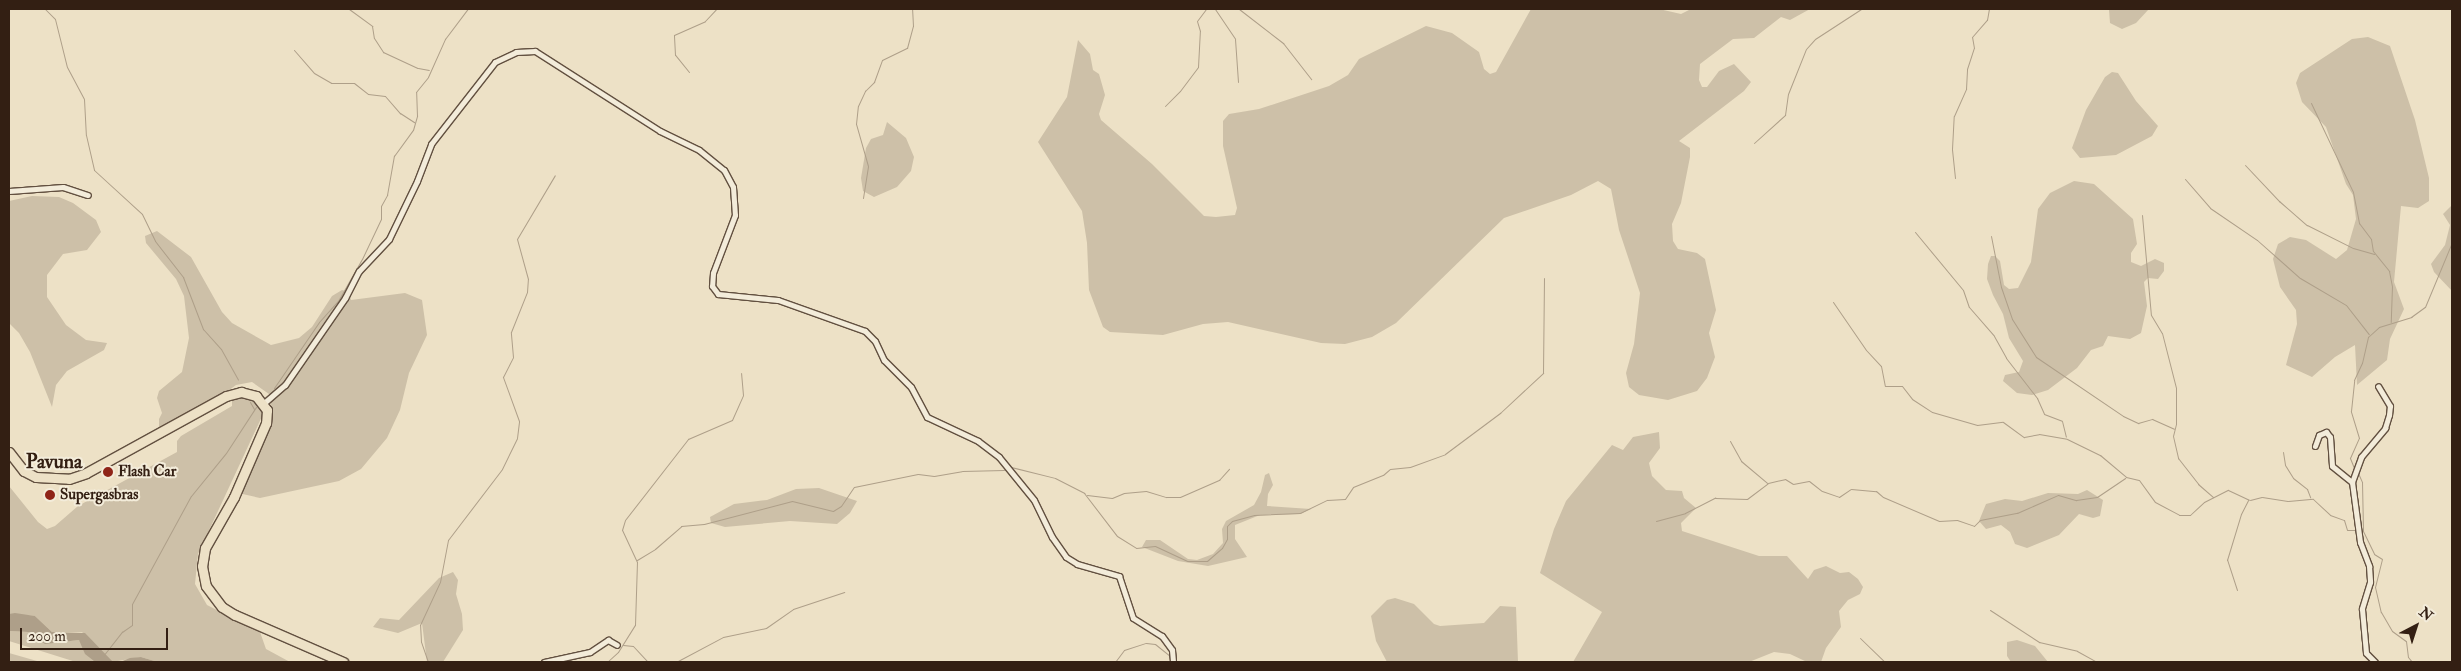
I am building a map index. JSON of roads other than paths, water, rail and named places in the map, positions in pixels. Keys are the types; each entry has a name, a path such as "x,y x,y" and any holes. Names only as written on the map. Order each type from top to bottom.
{"highway":[{"path":"9,452 16,462 36,477 69,479 94,469 226,396 249,393 264,403 267,410 266,424 234,497 205,548 202,566 205,581 214,599 235,615 343,662"}],"street":[{"path":"264,403 285,385 345,298 359,271 388,238 417,182 431,144 495,62 516,52 535,51 660,131 699,150 724,170 733,187 735,214 713,273 712,286 718,294 778,300 865,331 875,341 884,360 911,387 927,417 978,441 999,457 1034,500 1052,537 1066,557 1077,564 1121,578 1133,618 1162,636 1172,650 1173,662"},
{"path":"9,191 63,187 88,195"},
{"path":"2376,662 2366,653 2362,609 2370,582 2370,566 2360,542 2352,482 2361,457 2385,428 2390,406 2378,386"},
{"path":"2315,446 2319,436 2326,432 2330,437 2332,466 2352,482"},
{"path":"544,662 590,652 608,640 617,645"}],"waterway":[{"path":"45,9 55,19 67,67 84,99 86,135 94,170 142,214 155,241 183,277 203,329 221,349 238,380"},
{"path":"349,9 372,26 374,38 383,52 418,68 429,70"},
{"path":"274,388 319,322 338,301 362,259 381,219 381,206 387,195 394,156 413,130 417,116 416,92 428,77 445,39 468,9"},
{"path":"689,72 675,55 674,35 705,21 716,9"},
{"path":"863,198 868,166 856,124 858,106 865,91 874,82 882,60 907,48 913,26 912,9"},
{"path":"1165,106 1180,91 1198,67 1200,31 1197,21 1206,9"},
{"path":"1215,9 1235,39 1238,82"},
{"path":"1239,9 1283,43 1311,79"},
{"path":"1754,143 1785,115 1788,94 1806,49 1815,39 1861,9"},
{"path":"1955,178 1952,149 1954,116 1966,89 1967,69 1974,48 1972,37 1987,20 1989,9"},
{"path":"294,50 314,73 331,83 354,83 368,94 385,96 400,113 414,122"},
{"path":"2311,103 2353,192 2359,223 2371,239 2373,251 2389,271 2392,286 2391,322"},
{"path":"2245,165 2279,201 2307,225 2353,248 2374,254"},
{"path":"428,662 421,642 420,625 440,582 448,540 502,469 517,438 519,421 503,377 513,357 511,332 527,292 528,279 517,239 555,175"},
{"path":"2185,179 2210,208 2257,240 2300,278 2346,305 2369,334"},
{"path":"2142,215 2151,315 2162,333 2176,388 2176,424 2173,436 2178,458 2198,484 2213,497"},
{"path":"1915,232 1963,290 1969,307 1994,336 2006,358 2037,398 2044,414 2062,421 2066,437"},
{"path":"1991,236 2001,287 2012,319 2036,357 2123,416 2138,423 2152,419 2174,429"},
{"path":"2354,468 2350,458 2359,438 2351,411 2354,380 2362,363 2368,337 2379,327 2411,317 2425,307 2452,242"},
{"path":"1011,467 1055,478 1084,493 1117,536 1136,548 1155,546 1187,561 1207,561 1222,548 1227,539 1227,526 1232,521 1254,515 1300,513 1327,500 1345,499 1353,487 1383,475 1390,469 1410,467 1445,454 1500,413 1543,373 1544,278"},
{"path":"1833,302 1866,350 1881,366 1885,386 1902,386 1912,399 1932,412 1977,425 2003,422 2024,437 2039,434 2067,439 2100,455 2126,477 2139,480 2155,502 2179,515 2190,515 2204,502 2228,490 2249,500"},
{"path":"607,662 618,652 635,625 637,562 622,530 625,520 688,439 732,420 743,395 741,373"},
{"path":"250,402 254,409"},
{"path":"103,656 122,632 132,625 132,604 191,496 226,453 256,407"},
{"path":"1730,441 1741,461 1767,483"},
{"path":"2283,452 2285,465 2293,478 2307,489 2310,497"},
{"path":"1087,495 1112,498 1124,493 1146,491 1166,497 1180,497 1219,480 1229,469"},
{"path":"637,560 655,549 681,526 704,524 792,501 833,511 841,506 854,487 918,474 934,476 962,471 1004,470"},
{"path":"2358,473 2362,482 2363,531 2374,554 2382,559 2375,587 2381,612 2392,631 2406,641 2408,657 2412,662"},
{"path":"1656,521 1685,513 1715,498 1747,499 1768,483 1785,479 1793,484 1809,481 1822,491 1839,497 1851,489 1876,491 1883,497 1939,521 1957,520 1974,526 1980,520 2017,513 2058,495 2076,500 2097,497 2125,478"},
{"path":"2250,500 2262,497 2288,501 2313,499 2330,515 2344,520 2347,530 2357,530"},
{"path":"2237,590 2227,560 2241,514 2248,500"},
{"path":"676,662 723,637 766,628 793,609 844,592"},
{"path":"1990,610 2039,642 2077,651 2097,662"},
{"path":"1860,638 1885,662"},
{"path":"1115,662 1124,650 1146,643 1155,644 1170,656"},
{"path":"623,645 633,646 648,662"}],"place":[{"name":"Flash Car","path":"108,472"},
{"name":"Supergasbras","path":"50,495"}],"district":[{"name":"Pavuna","path":"54,461"}]}
